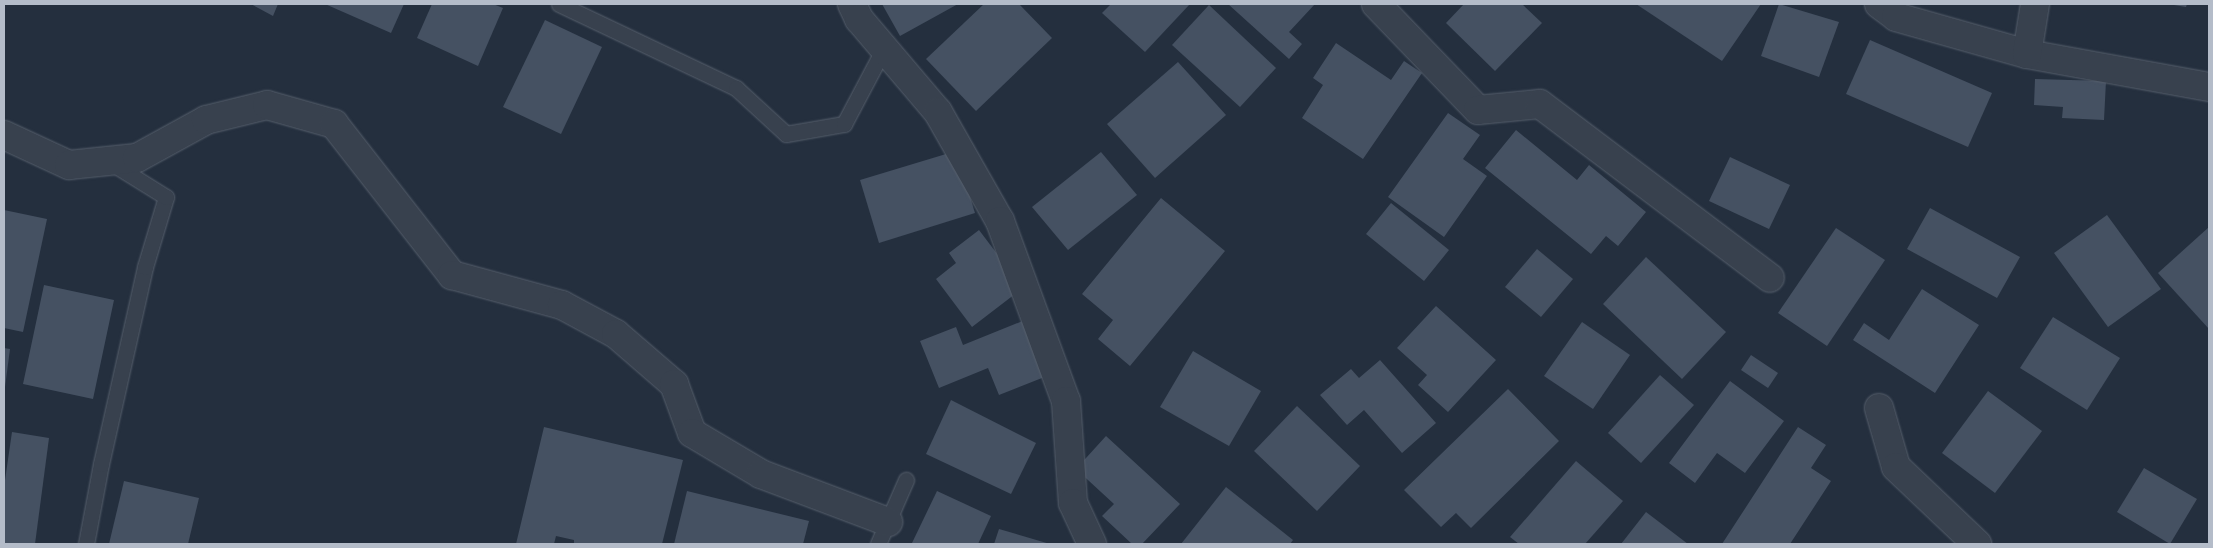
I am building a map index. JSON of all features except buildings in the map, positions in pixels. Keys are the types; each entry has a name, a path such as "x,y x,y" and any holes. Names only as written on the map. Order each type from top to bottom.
{"street":[{"path":"852,4 859,19 938,112 1000,221 1066,402 1073,502 1092,544"},
{"path":"1376,4 1478,110 1540,104 1770,278"},
{"path":"1879,4 1896,17 2027,54 2209,87"},
{"path":"2027,54 2035,4"},
{"path":"4,136 69,166 137,158 206,120 267,106 334,124 452,275 562,305 616,334 674,384 692,433 761,474 883,533"},
{"path":"1879,408 1896,467 1978,544"}],"lane":[{"path":"559,4 736,88 786,134 844,124 884,48"},
{"path":"86,544 100,464 145,266 166,197 109,161"},
{"path":"883,533 906,480"}]}
